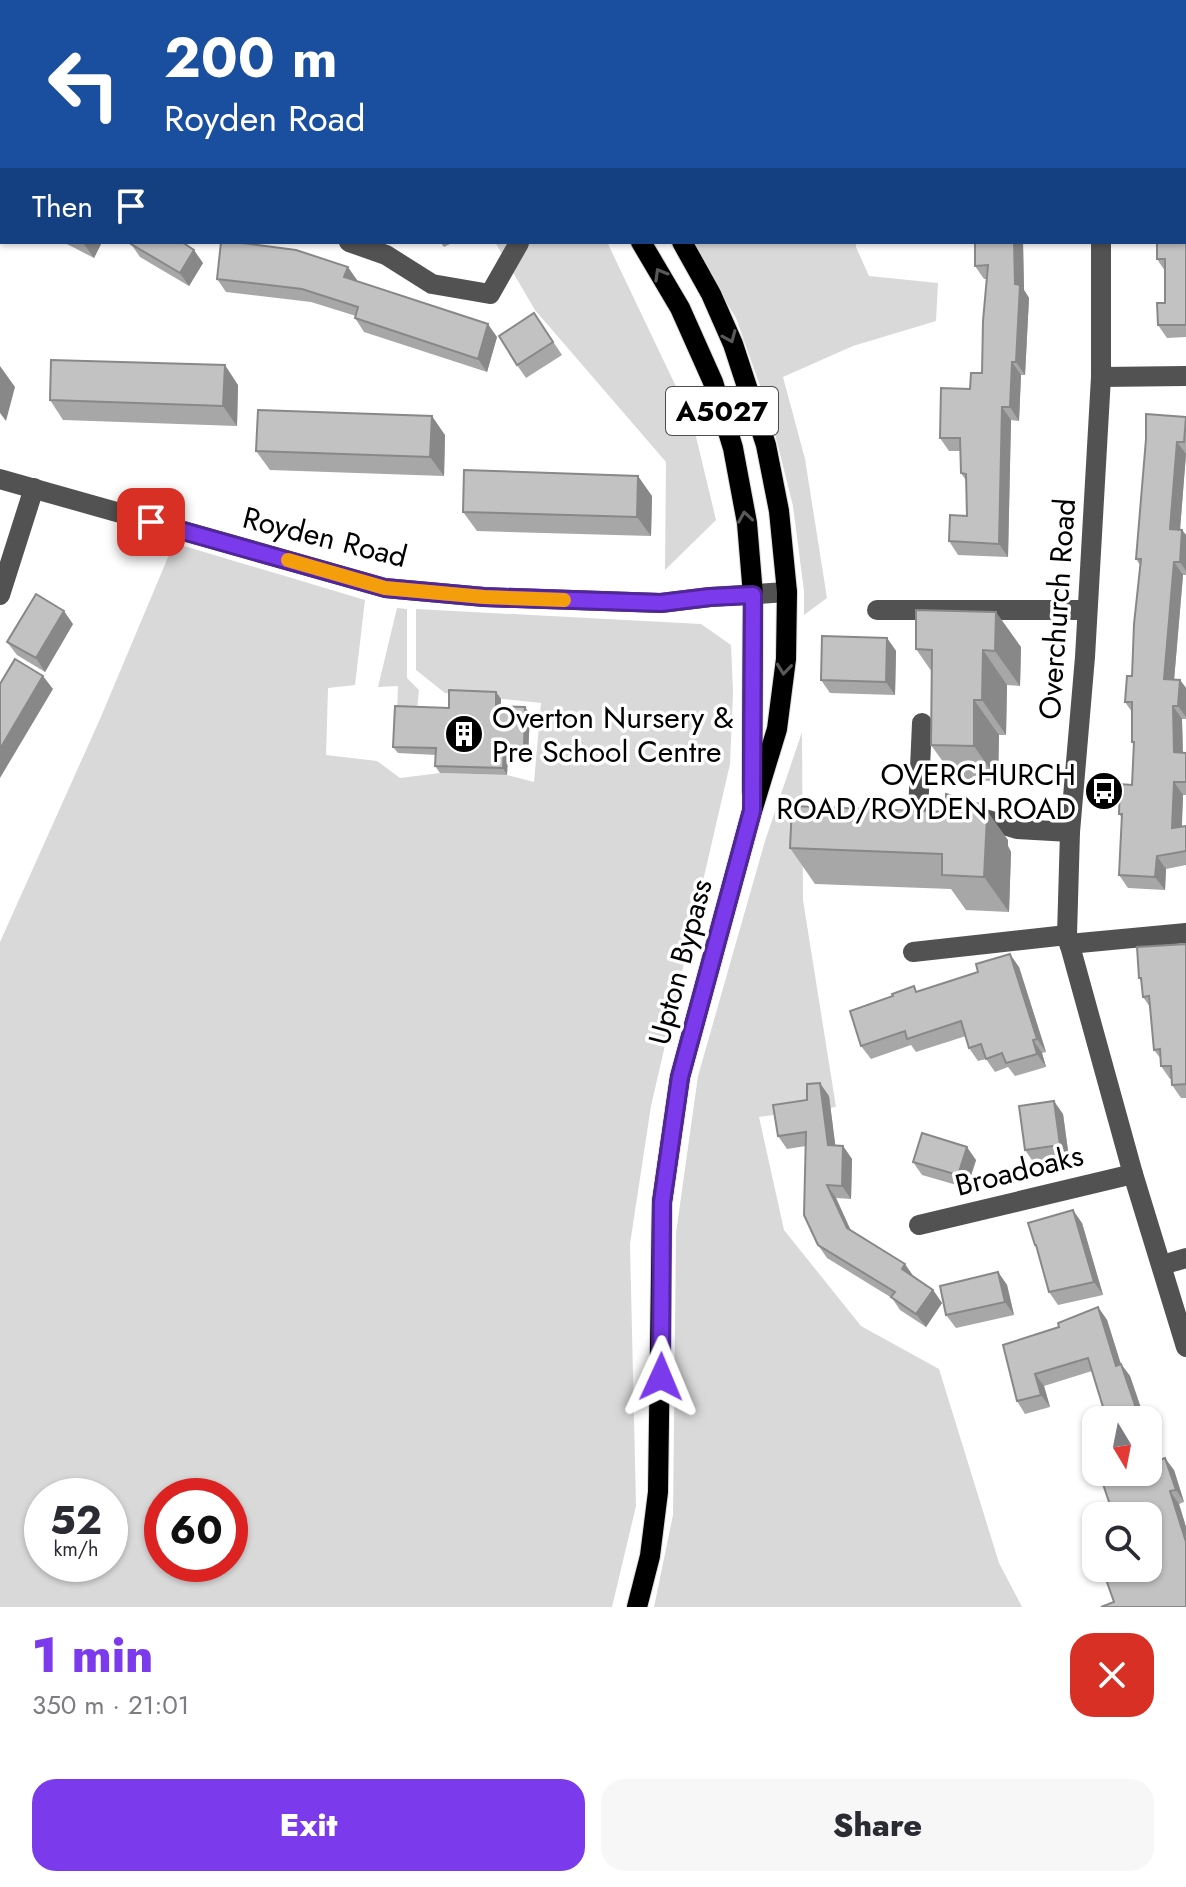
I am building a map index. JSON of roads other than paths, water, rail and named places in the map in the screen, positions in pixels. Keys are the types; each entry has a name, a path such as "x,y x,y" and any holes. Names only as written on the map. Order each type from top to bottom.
{"main road":[{"name":"Upton Bypass","path":"642,244 680,308 713,382 733,448 747,523 753,595 752,811"},
{"name":"Upton Bypass","path":"637,1607 650,1556 658,1492 662,1202 680,1077 777,729 786,659 787,592 779,511 766,445 733,344 711,294 683,244"}],"street":[{"path":"355,244 386,255 432,284 490,294 518,244"},
{"name":"Overchurch Road","path":"1101,244 1101,377 1070,832 1068,940 1133,1174 1186,1347"},
{"path":"1101,377 1186,376"},
{"name":"Royden Road","path":"0,479 385,588 484,597 661,603 787,592"},
{"path":"0,595 34,488"},
{"path":"877,610 1087,610"},
{"path":"918,813 922,723"},
{"path":"958,814 971,814 1017,829 1070,832"},
{"path":"913,952 1186,933"},
{"name":"Broadoaks","path":"919,1225 1133,1174"},
{"path":"1162,1265 1186,1258"}],"place":[{"name":"Overton Nursery & Pre School Centre","path":"464,734"},
{"name":"OVERCHURCH ROAD/ROYDEN ROAD","path":"1104,791"}]}
